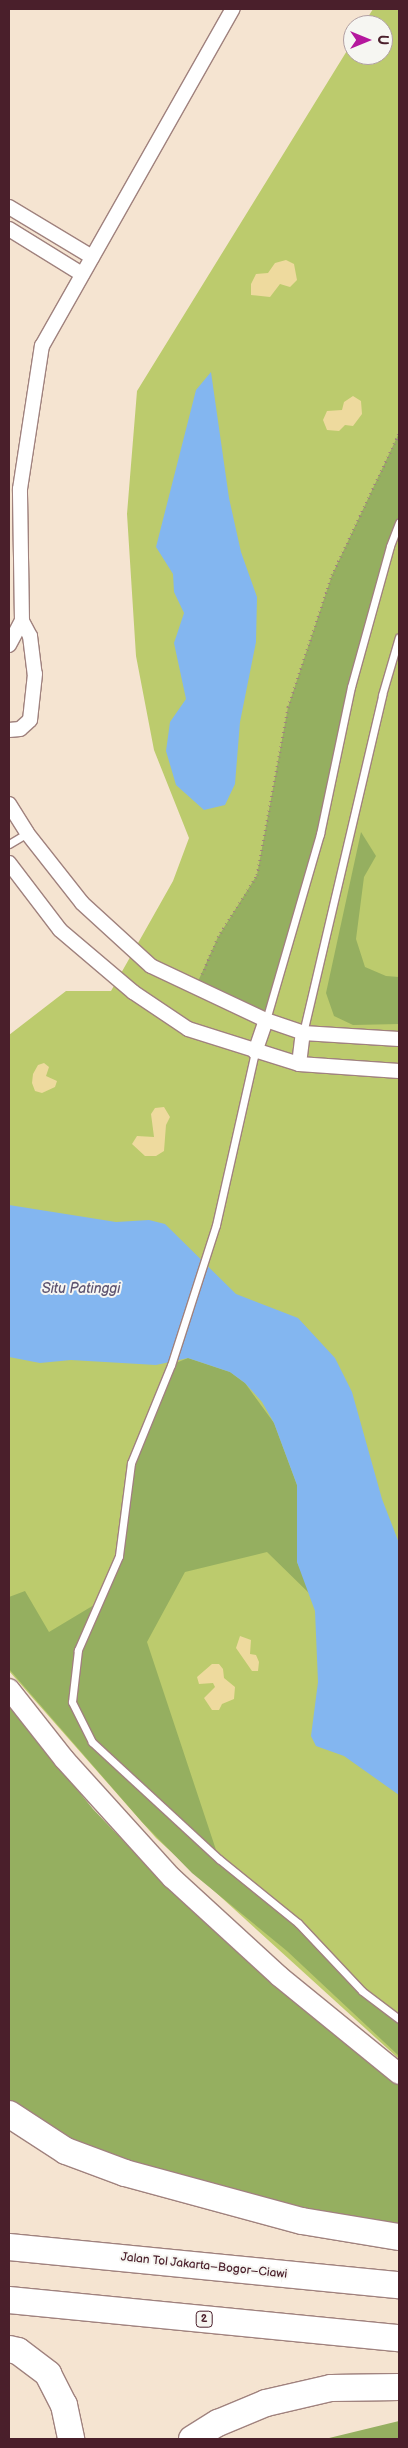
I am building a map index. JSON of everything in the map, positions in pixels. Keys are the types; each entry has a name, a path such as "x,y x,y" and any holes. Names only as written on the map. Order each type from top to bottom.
{"highway":[{"path":"9,2114 66,2151 125,2173 302,2221 399,2237"},
{"name":"Jalan Tol Jakarta–Bogor–Ciawi","path":"9,2247 399,2285"},
{"name":"2","path":"9,2300 399,2338"},
{"path":"9,2348 18,2351 48,2374 64,2406 71,2439"},
{"path":"192,2439 218,2423 266,2403 331,2388 399,2387"}],"main road":[{"path":"9,1689 64,1759 172,1878 279,1976 399,2074"}],"street":[{"path":"9,730 20,729 30,720 35,674 30,636 22,621 20,489 42,346 233,9"},
{"path":"9,207 92,257"},
{"path":"9,229 82,274"},
{"path":"9,645 22,621"},
{"path":"9,804 27,833 89,909 151,966 266,1020 303,1033 399,1039"},
{"path":"9,863 60,930 133,992 188,1028 254,1052 299,1064 399,1071"},
{"path":"254,1052 266,1020"},
{"path":"299,1064 303,1033"}],"lane":[{"path":"266,1020 320,834 351,687 390,546 399,523"},
{"path":"303,1033 382,695 399,638"},
{"path":"9,844 27,833"},
{"path":"254,1052 216,1225 171,1365 131,1463 119,1556 78,1650 72,1702 92,1742 219,1859 298,1923 362,1991 399,2019"}],"path":[{"path":"195,988 218,937 257,875 288,708 332,575 399,433"}],"green space":[{"path":"373,9 399,9 399,2059 156,1838 9,1671 9,1035 66,991 111,991 173,881 189,838 154,750 136,656 127,514 137,391 343,57 343,65 393,65 393,15 369,15"},
{"path":"399,433 399,523 351,687 320,834 266,1020 195,988 218,937 257,875 288,707 332,575"},
{"path":"361,832 376,856 364,877 356,939 365,967 386,976 399,977 399,1024 353,1025 334,1016 326,993"},
{"path":"188,1358 230,1372 245,1383 274,1423 297,1485 297,1562 312,1596 267,1552 185,1572 147,1642 219,1859 298,1923 362,1991 399,2019 399,2056 287,1951 192,1873 142,1822 9,1669 9,1597 25,1591 49,1632 99,1602 119,1556 131,1463 171,1365"},
{"path":"9,1706 93,1809 176,1896 399,2082 399,2230 186,2185 64,2138 9,2100"},
{"path":"399,2421 399,2439 325,2439"}],"sand":[{"path":"286,260 294,264 297,280 290,287 280,284 270,297 251,295 251,284 256,274 268,273 275,263"},
{"path":"353,396 361,401 362,414 353,426 345,425 339,431 327,430 323,420 327,411 342,410 344,402"},
{"path":"44,1063 49,1067 46,1076 57,1081 55,1087 42,1093 35,1091 32,1083 33,1074 38,1065"},
{"path":"164,1107 170,1117 166,1125 164,1151 156,1156 145,1156 132,1144 137,1136 154,1137 151,1114 155,1108"},
{"path":"240,1636 251,1640 250,1654 256,1655 259,1662 258,1671 252,1671 236,1648"},
{"path":"212,1664 219,1664 223,1669 224,1678 235,1687 234,1699 222,1704 219,1710 212,1710 204,1698 215,1687 213,1683 199,1684 197,1677"}],"water":[{"path":"211,372 229,498 241,552 257,597 256,642 240,722 235,784 225,805 204,810 176,785 166,751 170,722 186,699 174,643 184,613 174,592 173,574 156,547 196,390"},
{"name":"Situ Patinggi","path":"9,1205 116,1222 149,1220 165,1224 236,1294 298,1318 335,1358 352,1392 382,1499 399,1543 399,1795 344,1756 316,1746 311,1736 318,1682 315,1611 297,1562 297,1485 274,1423 262,1402 245,1383 230,1372 188,1358 156,1365 71,1360 40,1363 9,1357"}]}
